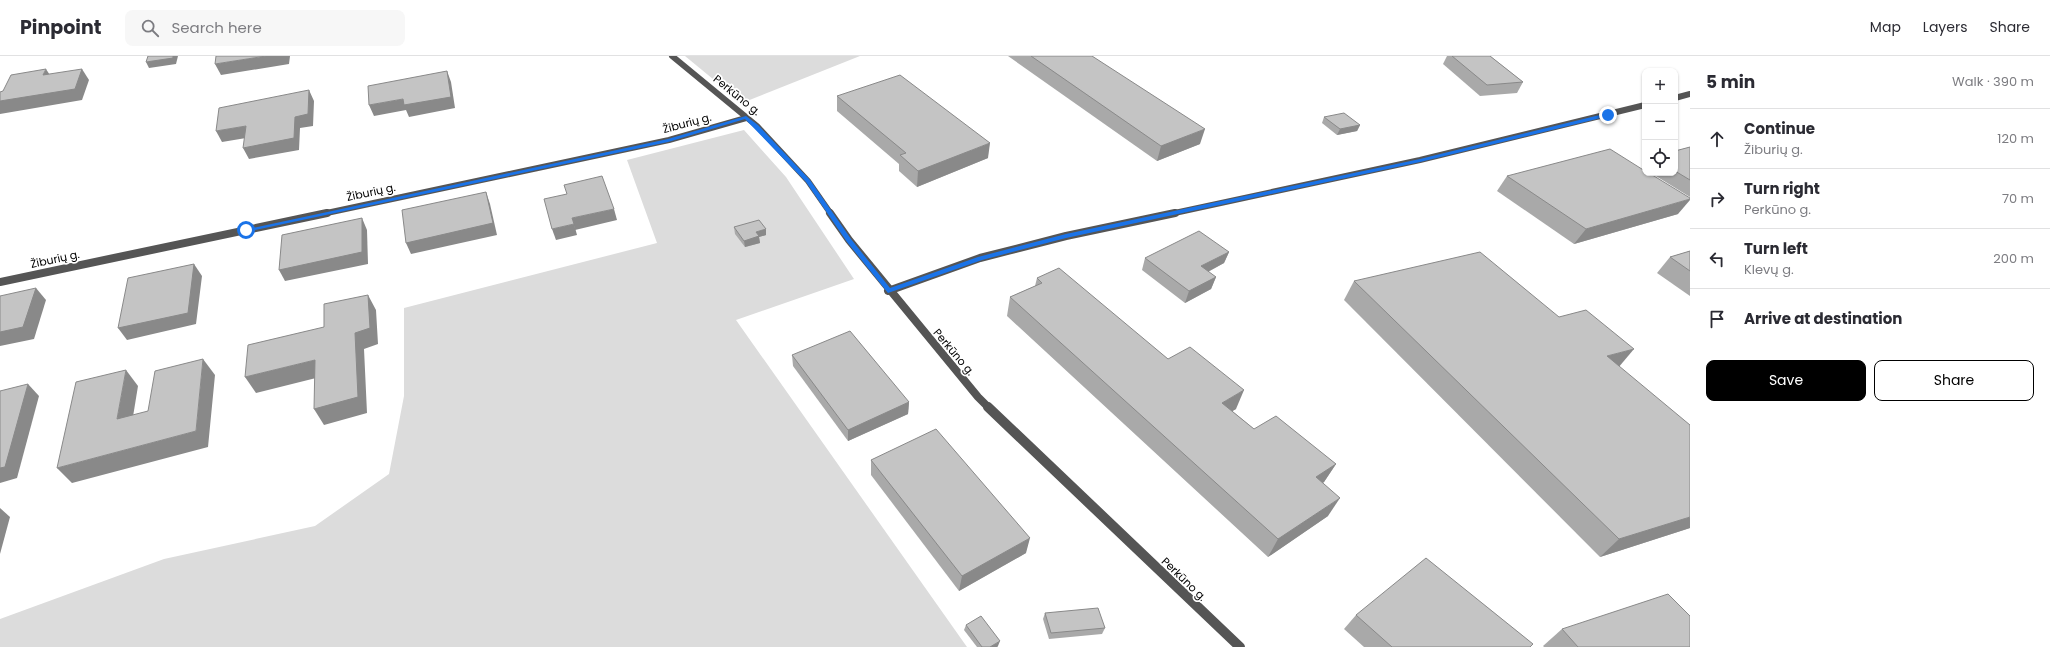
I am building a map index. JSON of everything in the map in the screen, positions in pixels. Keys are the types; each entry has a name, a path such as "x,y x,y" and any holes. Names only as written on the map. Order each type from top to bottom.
{"street":[{"name":"Perkūno g.","path":"672,56 757,126 808,181 849,240 888,291 978,397 1240,647"},
{"path":"1678,97 1690,94"},
{"path":"888,291 980,258 1066,236 1427,159 1642,106"},
{"name":"Žiburių g.","path":"0,282 668,140 746,118"}],"shaded area":[{"path":"685,56 860,56 742,103"},
{"path":"744,130 786,177 854,279 736,320 967,647 0,647 0,619 164,559 315,526 389,474 404,396 404,308 657,243 627,160"}],"building":[{"path":"148,56 173,56 173,58 146,62"},
{"path":"216,56 266,56 215,64"},
{"path":"1031,56 1092,56 1205,129 1161,146"},
{"path":"1452,56 1490,56 1523,82 1487,85"},
{"path":"46,69 43,75 82,69 75,89 0,101 0,92 3,91 11,75"},
{"path":"447,71 451,97 404,105 403,99 369,105 368,86"},
{"path":"900,75 990,143 918,171 900,155 906,153 837,96"},
{"path":"309,90 308,114 295,117 294,138 243,148 246,126 216,131 219,108"},
{"path":"1344,113 1360,125 1340,129 1324,117"},
{"path":"1690,147 1690,180 1678,173 1678,150"},
{"path":"1610,149 1642,169 1642,176 1654,176 1690,199 1586,229 1507,176"},
{"path":"602,176 614,209 572,218 574,224 552,229 544,199 567,194 564,185"},
{"path":"486,192 493,223 406,243 402,210"},
{"path":"362,218 362,252 279,270 282,235"},
{"path":"759,220 766,229 756,232 759,236 744,241 734,227"},
{"path":"1199,231 1229,252 1201,266 1216,277 1189,291 1145,258"},
{"path":"1690,251 1690,271 1670,257"},
{"path":"1480,252 1559,317 1586,310 1634,349 1607,356 1690,425 1690,517 1619,539 1354,281"},
{"path":"194,264 188,313 118,328 128,278"},
{"path":"1059,268 1168,359 1190,347 1244,390 1222,403 1254,429 1276,416 1336,464 1316,477 1340,498 1278,539 1010,297 1042,283 1037,278"},
{"path":"36,288 23,327 0,332 0,296"},
{"path":"368,295 370,328 355,333 358,397 314,409 315,360 245,377 248,345 324,327 324,304"},
{"path":"850,331 909,402 848,430 792,355"},
{"path":"203,359 196,431 57,468 76,382 126,370 117,419 148,411 155,371"},
{"path":"28,384 5,467 0,468 0,391"},
{"path":"936,429 1030,538 962,576 871,460"},
{"path":"1426,558 1533,644 1530,647 1392,647 1356,615"},
{"path":"1668,594 1690,616 1690,647 1578,647 1562,629"},
{"path":"1098,608 1105,628 1051,633 1045,613"},
{"path":"981,616 1000,641 990,647 982,647 966,625"}],"route":[{"path":"246,230 668,140 708,130 746,118 757,126 808,181 849,240 888,291 980,258 1066,236 1420,160 1608,115"}]}
